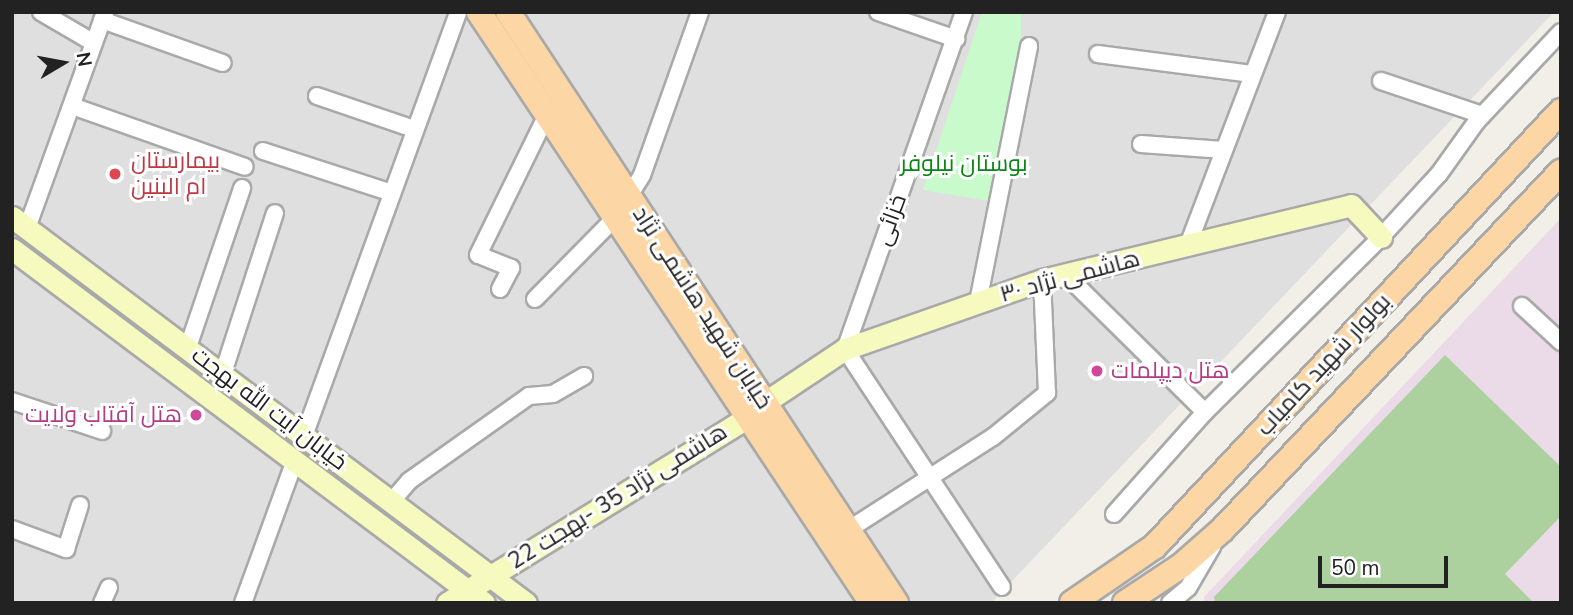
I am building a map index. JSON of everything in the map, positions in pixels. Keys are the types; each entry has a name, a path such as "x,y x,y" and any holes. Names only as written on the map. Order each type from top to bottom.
{"main road":[{"name":"خیابان شهید هاشمی نژاد","path":"479,12 615,218 755,411 848,530 896,603"},
{"name":"خیابان شهید هاشمی نژاد","path":"509,12 629,196 755,411"},
{"name":"بولوار شهید کامیاب","path":"1072,603 1155,545 1561,111"},
{"name":"بولوار شهید کامیاب","path":"1125,603 1181,566 1223,529 1561,172"},
{"name":"هاشمی نژاد ۳۰","path":"755,411 845,349 1042,280 1351,205 1381,237"},
{"name":"خیابان آیت الله بهجت","path":"19,222 526,603"},
{"name":"خیابان آیت الله بهجت","path":"14,256 295,460 484,603"},
{"name":"هاشمی نژاد 35 -بهجت 22","path":"447,603 755,411"},
{"path":"755,411 872,603"}],"street":[{"path":"41,12 94,43"},
{"path":"304,436 458,12"},
{"path":"629,196 642,175 700,12"},
{"path":"878,12 956,39"},
{"name":"خزائی","path":"845,349 964,12"},
{"path":"1188,245 1277,12"},
{"path":"19,222 72,106 103,16 223,63"},
{"path":"1114,514 1205,412 1381,237 1439,174 1482,115 1561,32"},
{"path":"978,302 1029,46"},
{"path":"1098,54 1252,74"},
{"path":"1381,81 1482,115"},
{"path":"317,96 414,129"},
{"path":"72,106 245,167"},
{"path":"500,289 511,268 478,255 547,115"},
{"path":"1141,144 1224,149"},
{"path":"263,151 392,193"},
{"path":"188,347 242,188"},
{"path":"223,373 275,213"},
{"path":"535,299 615,218"},
{"path":"1066,275 1205,412"},
{"path":"848,530 993,437 1047,393 1042,280"},
{"path":"1522,306 1561,342"},
{"path":"845,349 1002,587"},
{"path":"391,502 409,481 529,396 553,394 584,376"},
{"path":"12,401 102,431"},
{"path":"243,603 295,460"},
{"path":"12,529 66,549 80,505"},
{"path":"1170,603 1186,595 1223,529"},
{"path":"102,603 109,587"}],"shaded area":[{"path":"12,12 1554,12 991,603 12,603"},
{"path":"1561,218 1561,603 1205,603 1204,597"}],"green space":[{"name":"بوستان نیلوفر","path":"982,12 1021,12 1021,47 989,201 923,190"},
{"path":"1445,355 1561,467 1561,516 1505,574 1534,603 1215,603 1214,597"}],"place":[{"name":"بیمارستان ام البنین","path":"115,174"},
{"name":"هتل دیپلمات","path":"1097,371"},
{"name":"هتل آفتاب ولایت","path":"196,415"}]}
